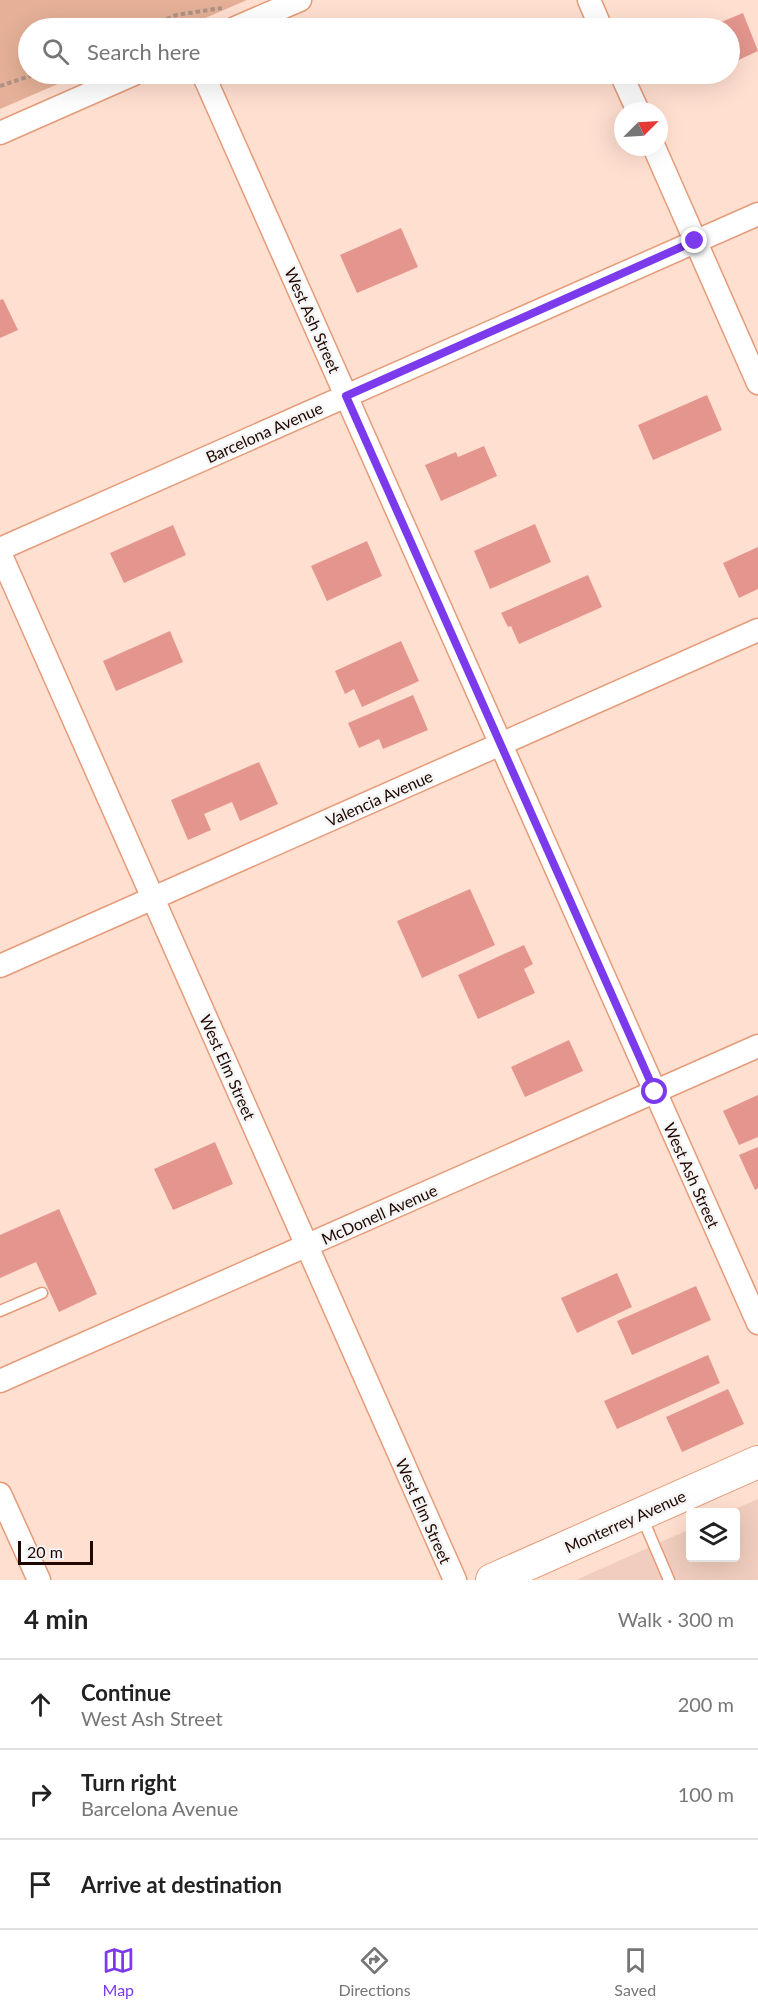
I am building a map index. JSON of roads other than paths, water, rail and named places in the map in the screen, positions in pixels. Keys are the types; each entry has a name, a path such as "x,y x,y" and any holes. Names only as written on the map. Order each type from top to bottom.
{"street":[{"path":"258,18 300,0"},
{"path":"589,0 597,18"},
{"path":"0,133 111,84"},
{"name":"West Ash Street","path":"207,84 758,1323"},
{"path":"626,84 634,102"},
{"path":"658,156 758,383"},
{"name":"Barcelona Avenue","path":"0,551 758,214"},
{"name":"West Elm Street","path":"0,551 455,1580"},
{"name":"Valencia Avenue","path":"0,966 758,630"},
{"name":"McDonell Avenue","path":"0,1381 758,1046"},
{"name":"Monterrey Avenue","path":"492,1580 758,1462"},
{"path":"0,1494 39,1580"}],"lane":[{"path":"0,1311 42,1293"},
{"path":"640,1514 669,1580"}]}
